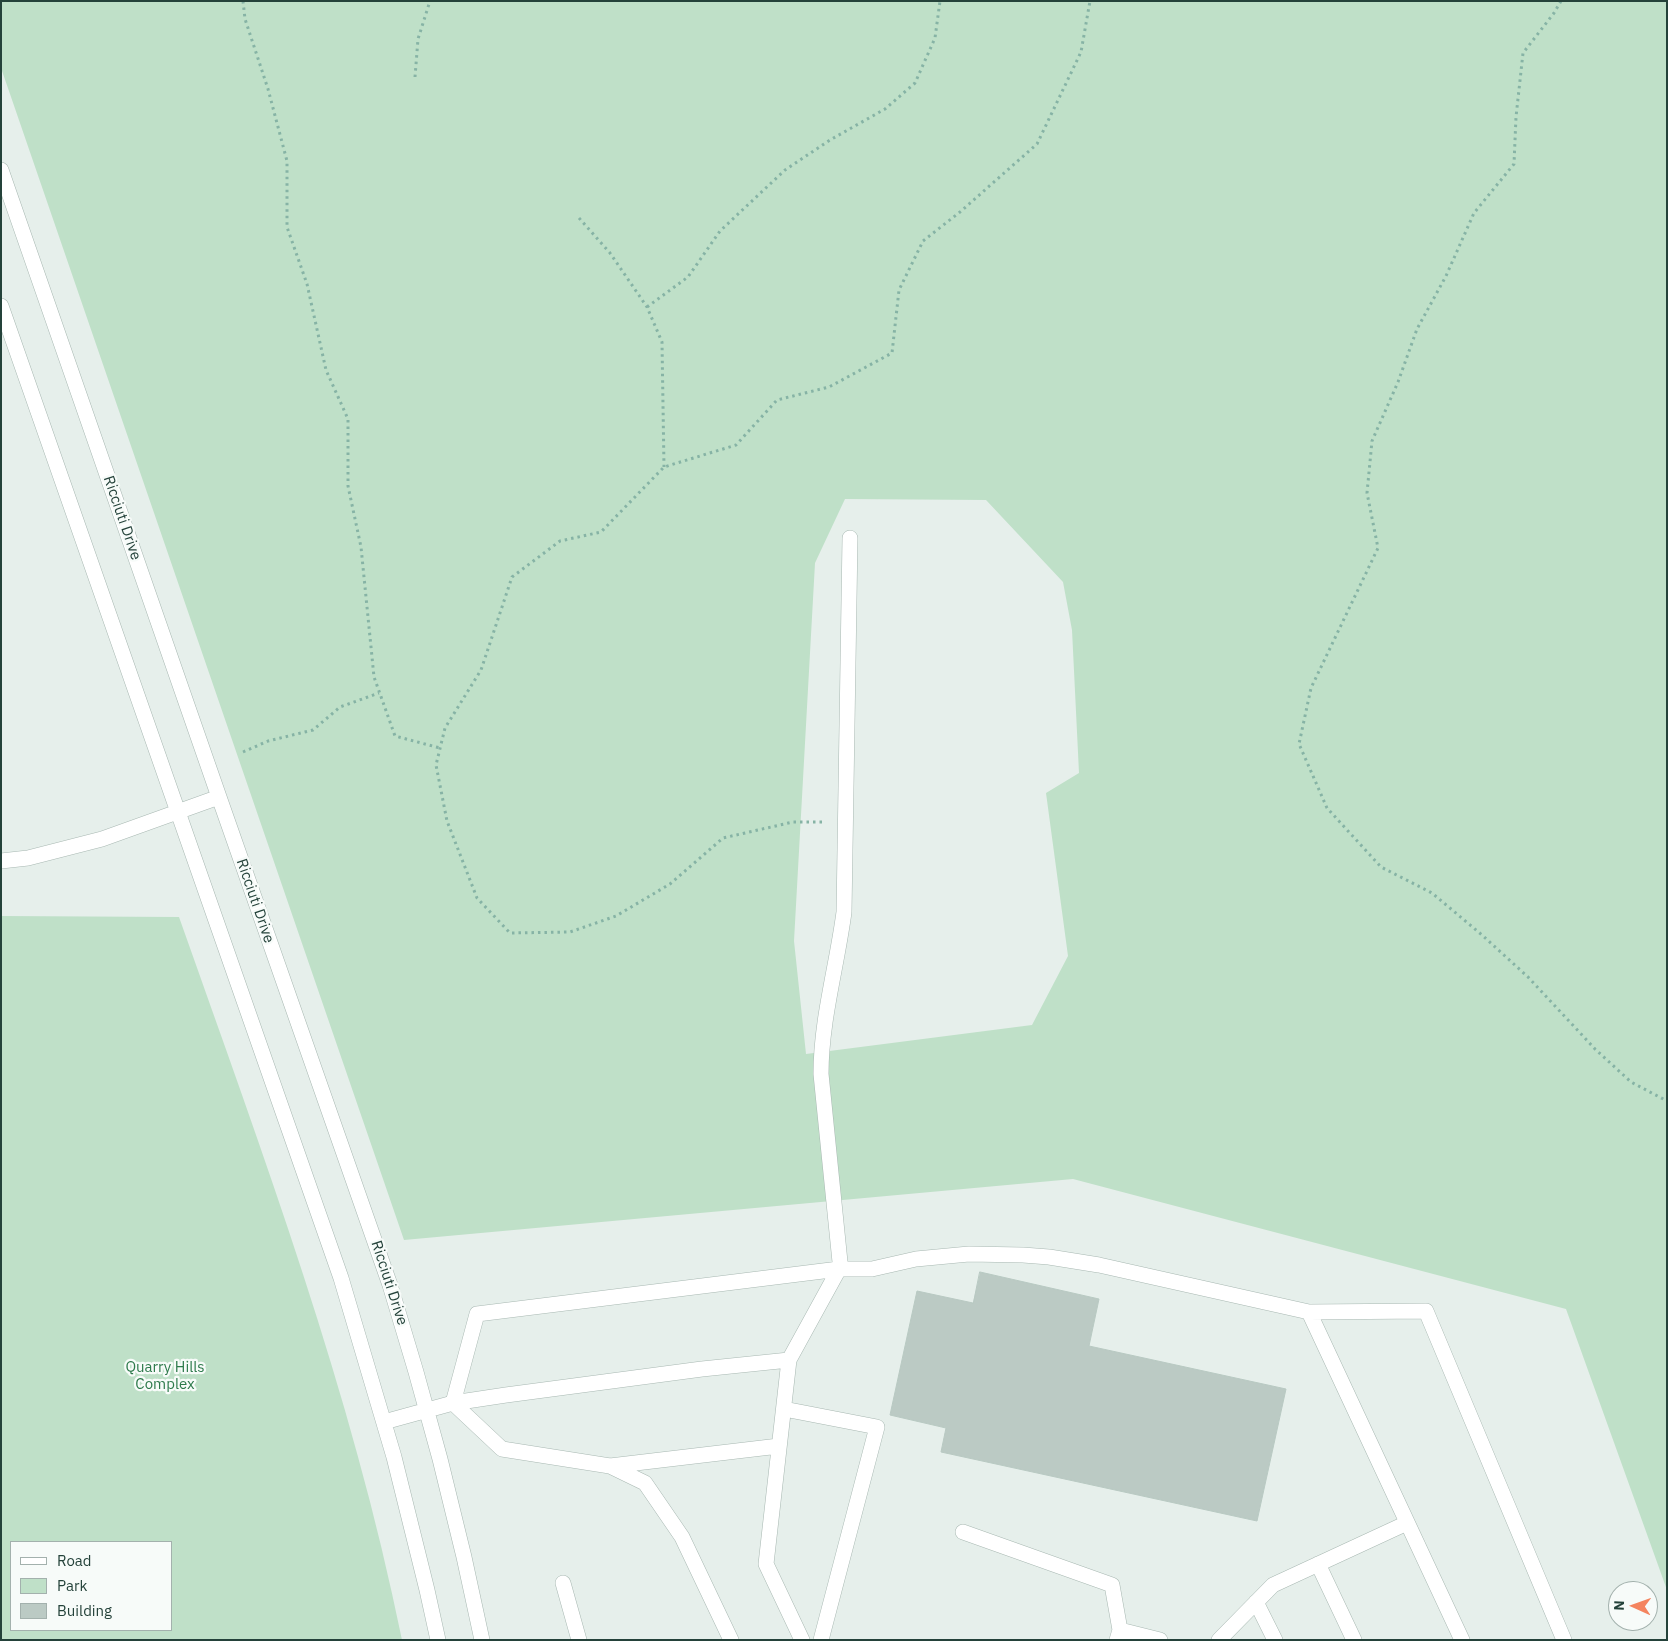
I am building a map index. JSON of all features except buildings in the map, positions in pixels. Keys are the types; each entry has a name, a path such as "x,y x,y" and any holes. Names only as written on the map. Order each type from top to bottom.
{"street":[{"name":"Ricciuti Drive","path":"1,170 219,798 374,1236 427,1410 464,1557 482,1640"},
{"path":"1,306 338,1269 384,1422 406,1504 438,1640"},
{"path":"802,1640 766,1564 789,1360 839,1270 840,1262 821,1074 821,1050 824,1022 840,944 844,912 847,822 850,538"},
{"path":"1,861 48,854 128,830 219,798"},
{"path":"453,1403 477,1314 839,1270 872,1269 916,1259 969,1254 1049,1257 1099,1265 1309,1312 1426,1310 1564,1640"},
{"path":"1309,1312 1462,1640"},
{"path":"384,1422 453,1403 672,1373 789,1360"},
{"path":"453,1403 502,1449 610,1466 779,1446"},
{"path":"784,1409 877,1427 821,1640"},
{"path":"610,1466 645,1483 682,1537 731,1640"},
{"path":"1219,1640 1273,1585 1407,1523"},
{"path":"963,1532 1112,1585 1118,1635 1160,1640"},
{"path":"1318,1564 1354,1640"},
{"path":"563,1583 579,1640"},
{"path":"1256,1602 1275,1640"}],"path":[{"path":"243,1 245,19 268,89 287,160 287,227 307,284 326,370 348,419 348,486 361,547 374,678 395,736 440,748"},
{"path":"415,78 418,39 430,1"},
{"path":"647,307 688,277 720,231 785,170 830,140 885,109 915,83 935,38 940,1"},
{"path":"847,822 793,822 723,838 670,884 616,916 570,932 510,933 477,898 447,821 436,765 445,728 481,670 512,577 560,541 601,532 664,467 736,445 777,400 829,387 892,353 899,290 923,241 960,212 1037,144 1081,52 1090,1"},
{"path":"1561,1 1523,53 1516,117 1514,164 1474,213 1446,276 1416,328 1398,382 1372,441 1367,493 1378,548 1311,688 1299,744 1326,808 1381,867 1432,893 1528,977 1595,1049 1631,1082 1667,1101"},
{"path":"579,218 610,254 647,307 662,342 664,467"},
{"path":"243,752 268,741 313,730 340,707 379,693"}],"green space":[{"path":"1,1 1667,1 1667,1590 1566,1309 1073,1179 404,1240 1,68","holes":["845,499 986,500 1063,582 1072,630 1079,773 1046,793 1068,956 1032,1025 806,1054 794,941 815,563"]},
{"name":"Quarry Hills Complex","path":"1,916 179,917 273,1185 332,1365 382,1547 402,1640 1,1640"}]}
